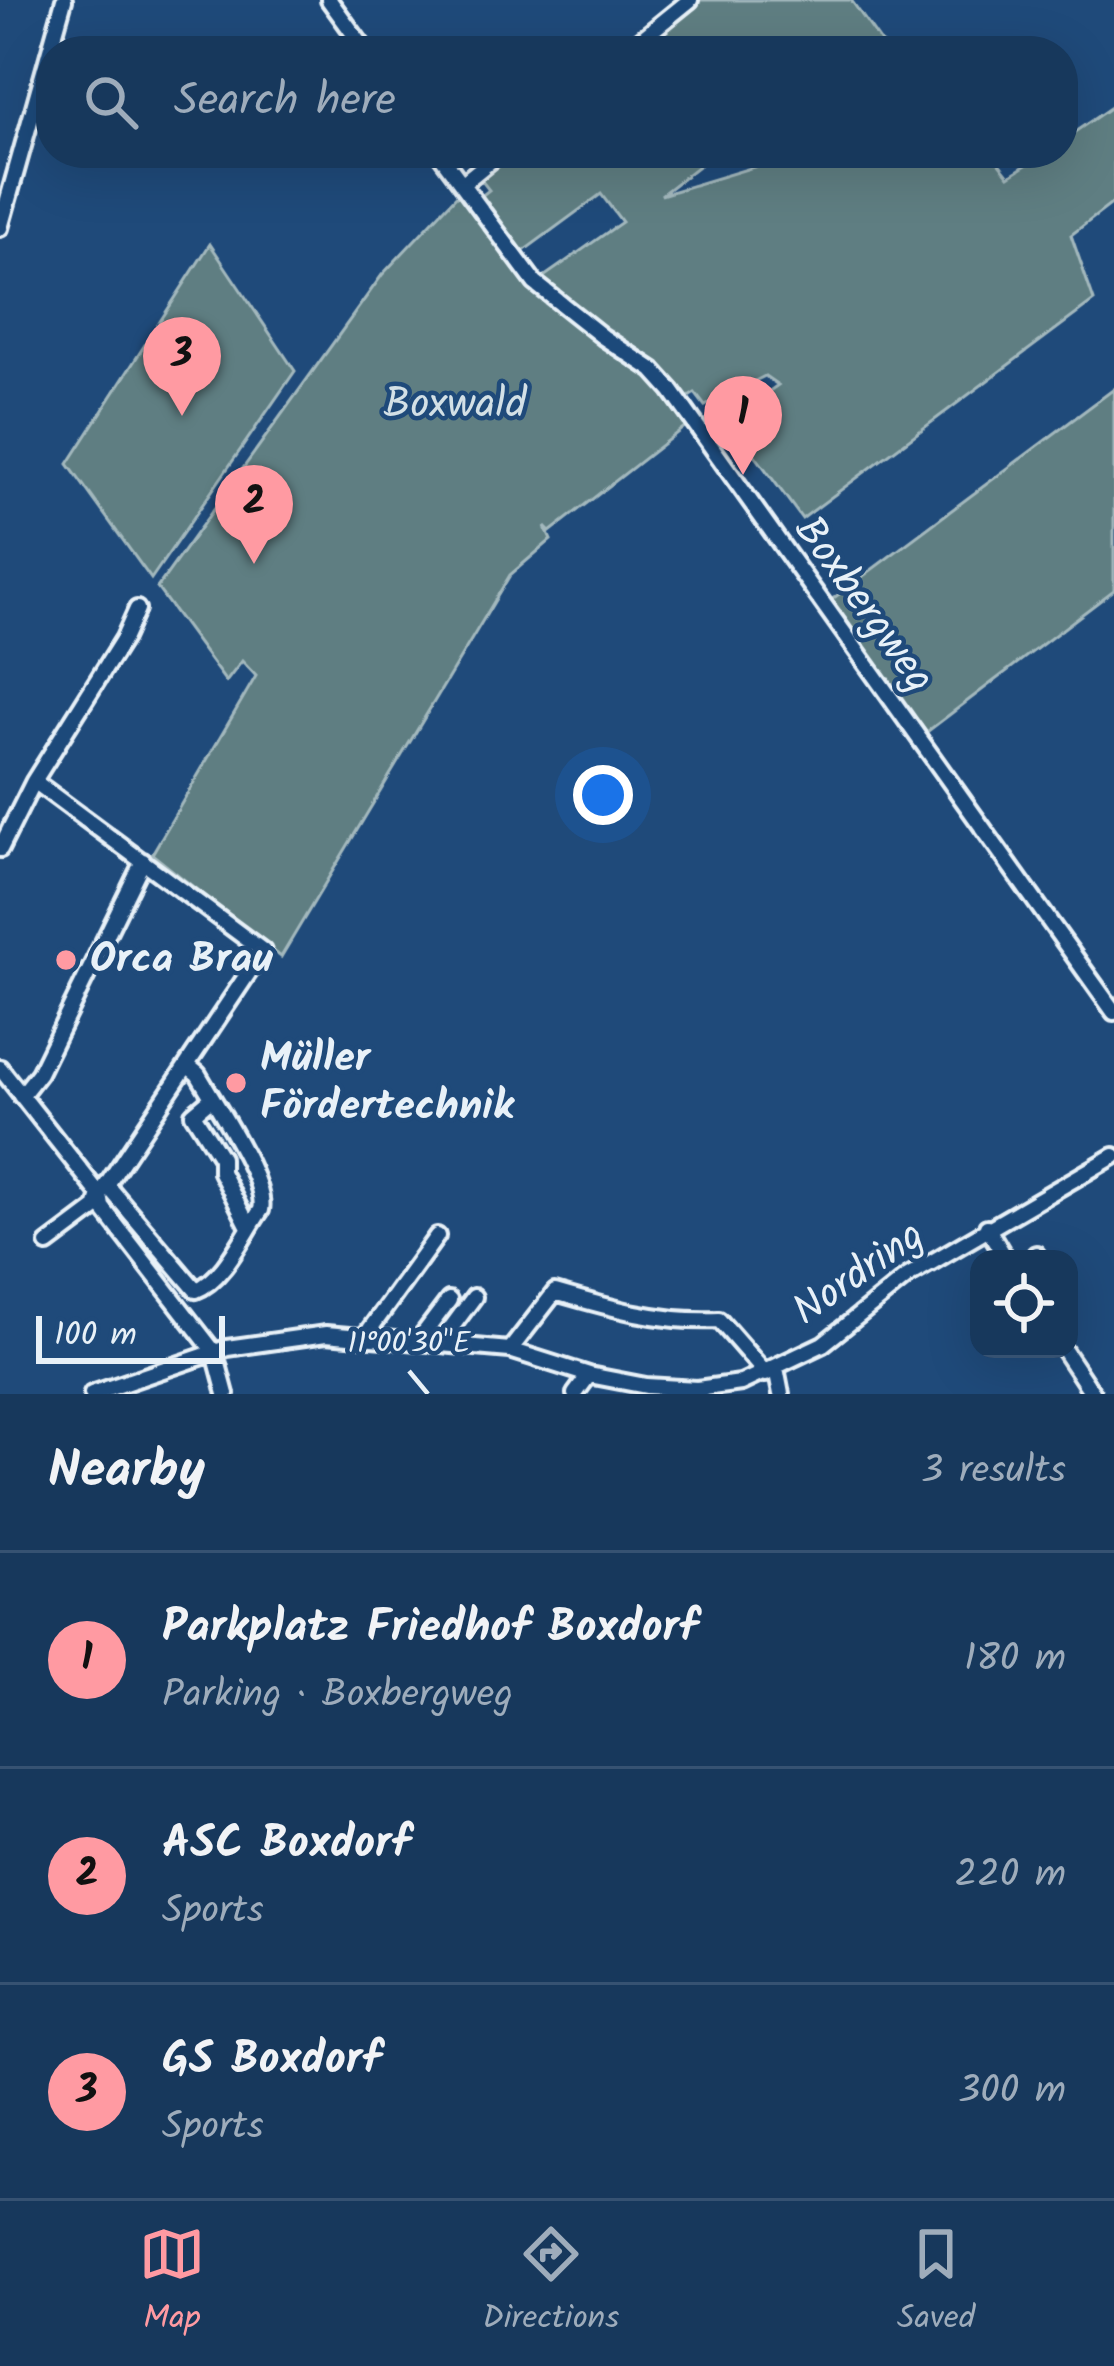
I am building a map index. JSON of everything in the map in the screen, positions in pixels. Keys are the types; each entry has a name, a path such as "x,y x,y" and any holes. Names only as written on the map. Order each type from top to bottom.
{"street":[{"path":"54,36 64,0"},
{"path":"329,0 355,36"},
{"path":"646,36 690,0"},
{"path":"0,228 36,100"},
{"name":"Boxbergweg","path":"450,168 535,283 603,338 653,370 671,390 1114,1012"},
{"path":"462,184 482,168"},
{"path":"0,849 34,781 124,638 137,609"},
{"path":"34,781 263,951 96,1208 48,1244"},
{"path":"21,1096 39,1073 142,861"},
{"path":"0,1068 196,1290 204,1288 249,1227 264,1198 212,1098 187,1065"},
{"path":"212,1098 193,1114 221,1158 221,1172 249,1227"},
{"name":"Nordring","path":"92,1394 215,1352 326,1334 510,1350 589,1375 646,1386 697,1389 741,1383 824,1344 908,1276 1114,1156"},
{"path":"104,1190 102,1208 215,1352 226,1394"},
{"path":"986,1227 1000,1250"},
{"path":"365,1336 437,1236"},
{"name":"Nordring","path":"510,1350 555,1292 623,1312 683,1322 718,1319 771,1371"},
{"path":"440,1343 474,1297"},
{"path":"418,1341 449,1300"},
{"path":"1069,1358 1093,1394"},
{"path":"771,1371 781,1394"},
{"path":"574,1394 589,1375"}],"green space":[{"path":"696,0 851,0 876,36 652,36"},
{"name":"Boxwald","path":"1114,105 1114,202 1071,235 1094,301 802,519 729,420 778,385 765,376 705,406 695,393 673,407 686,426 550,532 545,527 551,540 510,575 281,957 152,854 256,676 242,661 226,682 157,588 382,275 459,193 528,288 622,222 601,194 521,253 480,197 489,190 478,176 488,168 696,168 661,195 751,168 1003,168 1009,176 1022,168 1078,168 1078,130"},
{"path":"210,244 295,371 151,579 68,464"},
{"path":"1114,389 1114,590 924,734 831,600"}],"place":[{"name":"GS Boxdorf","path":"182,416"},
{"name":"Parkplatz Friedhof Boxdorf","path":"743,475"},
{"name":"ASC Boxdorf","path":"254,564"},
{"name":"Orca Brau","path":"66,960"},
{"name":"Müller Fördertechnik","path":"236,1083"}]}
